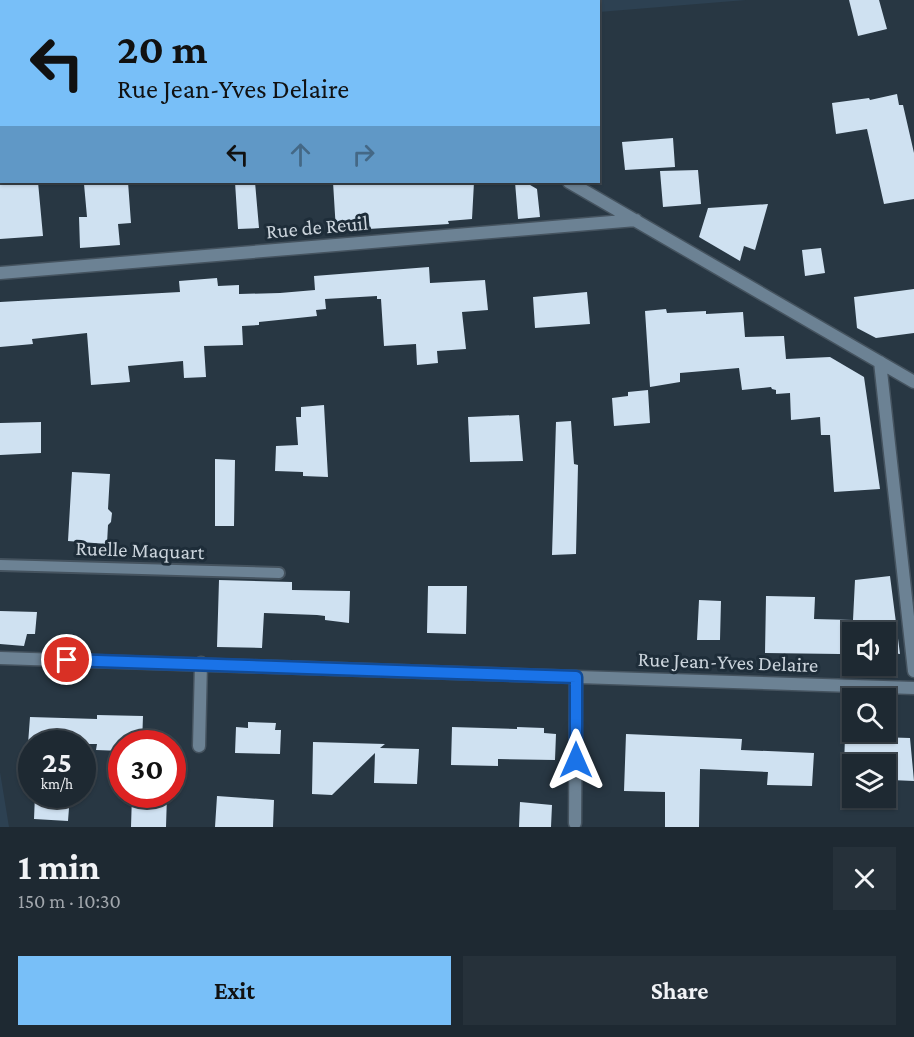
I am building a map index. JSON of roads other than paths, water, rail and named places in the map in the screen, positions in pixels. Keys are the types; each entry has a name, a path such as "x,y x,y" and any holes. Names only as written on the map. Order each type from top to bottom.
{"street":[{"path":"571,183 914,382"},
{"name":"Rue de Reuil","path":"0,273 636,220"},
{"path":"880,362 914,671"},
{"name":"Rue Jean-Yves Delaire","path":"0,658 914,688"},
{"path":"199,746 201,663"},
{"path":"575,823 576,677"}],"lane":[{"name":"Ruelle Maquart","path":"0,565 279,573"}]}
